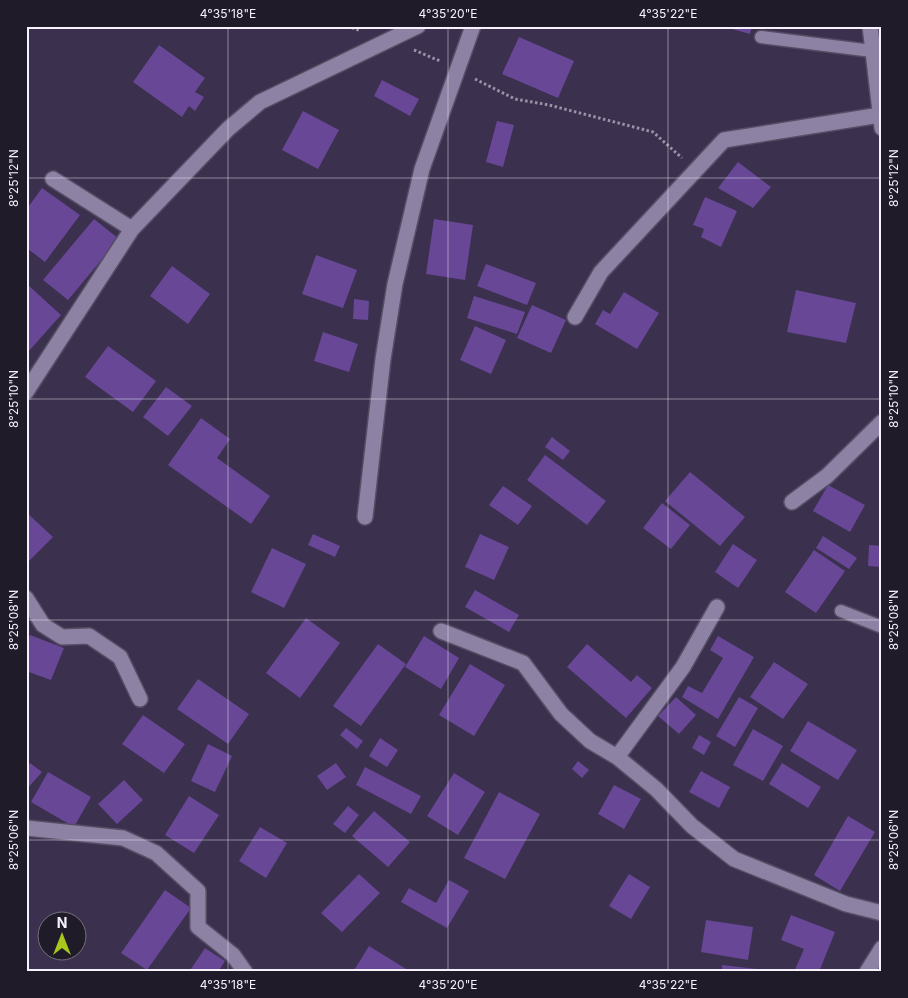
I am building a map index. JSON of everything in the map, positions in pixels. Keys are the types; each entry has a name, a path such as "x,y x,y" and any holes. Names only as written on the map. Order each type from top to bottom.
{"street":[{"path":"26,392 132,229 228,129 260,102 418,26"},
{"path":"365,517 383,359 395,284 422,169 473,26"},
{"path":"575,317 601,272 724,140 881,121 870,26"},
{"path":"53,179 132,229"},
{"path":"792,502 827,476 882,422"},
{"path":"26,598 43,625 62,637 89,636 120,657 140,700"},
{"path":"617,758 683,667 717,607"},
{"path":"441,631 523,663 561,714 590,741 617,758 656,788 692,826 734,859 846,904 882,913"},
{"path":"26,828 123,838 156,853 198,891 198,927 233,955 246,972"},
{"path":"867,972 882,948"}],"lane":[{"path":"761,37 872,51"},
{"path":"841,611 882,627"}],"path":[{"path":"347,26 432,57 515,99 549,105 653,132 681,156 695,172"}],"building":[{"path":"721,26 752,26 750,34"},
{"path":"519,37 574,61 558,98 502,74"},
{"path":"159,45 205,78 195,92 204,97 195,111 189,106 182,117 133,82"},
{"path":"382,80 419,99 410,116 374,96"},
{"path":"303,111 339,130 318,169 282,150"},
{"path":"497,121 514,125 503,167 486,162"},
{"path":"738,162 771,187 753,208 718,188"},
{"path":"42,188 80,215 45,262 28,249 26,251 26,210"},
{"path":"705,197 737,211 721,247 701,237 704,229 693,225"},
{"path":"94,219 119,239 68,300 43,280"},
{"path":"434,219 473,225 465,280 426,274"},
{"path":"316,255 357,270 343,308 302,294"},
{"path":"486,264 536,283 527,305 477,286"},
{"path":"172,266 210,294 188,324 150,296"},
{"path":"28,285 61,315 28,352 26,350 26,286"},
{"path":"796,290 856,303 846,343 787,332"},
{"path":"624,292 659,313 637,349 595,324 603,310 610,314"},
{"path":"474,296 525,312 517,334 467,318"},
{"path":"354,299 369,301 368,320 353,319"},
{"path":"532,305 566,320 551,353 517,338"},
{"path":"475,326 506,340 491,374 460,360"},
{"path":"323,332 358,344 349,372 314,361"},
{"path":"108,346 156,381 133,412 85,377"},
{"path":"166,387 192,406 168,436 143,417"},
{"path":"201,418 230,439 217,458 270,496 251,524 168,465"},
{"path":"552,437 570,451 563,460 545,447"},
{"path":"545,455 606,501 587,525 527,480"},
{"path":"690,472 745,517 720,546 665,501"},
{"path":"828,485 865,505 850,532 813,511"},
{"path":"503,486 532,506 518,525 489,505"},
{"path":"662,503 690,525 671,549 643,528"},
{"path":"26,512 53,537 26,564"},
{"path":"313,534 340,546 335,557 308,545"},
{"path":"480,534 509,547 494,580 465,567"},
{"path":"823,536 857,558 849,569 816,548"},
{"path":"733,544 757,560 738,588 715,572"},
{"path":"869,545 882,546 882,567 868,566"},
{"path":"272,548 306,564 284,608 251,592"},
{"path":"814,550 845,571 816,613 785,592"},
{"path":"475,590 519,615 509,632 465,607"},
{"path":"306,618 340,643 300,698 266,673"},
{"path":"30,635 64,648 51,680 26,671 26,644"},
{"path":"424,636 459,658 441,689 405,667"},
{"path":"718,636 754,657 718,719 682,697 688,686 702,693 723,658 710,650"},
{"path":"378,644 406,664 361,726 333,706"},
{"path":"587,644 631,682 637,675 652,688 626,718 567,667"},
{"path":"774,662 808,684 783,719 750,697"},
{"path":"470,664 505,685 474,736 439,715"},
{"path":"198,679 249,714 228,744 177,709"},
{"path":"676,697 696,715 679,734 658,716"},
{"path":"739,697 758,708 735,747 716,736"},
{"path":"143,715 185,744 164,773 122,744"},
{"path":"808,721 857,750 838,780 790,751"},
{"path":"346,728 363,741 357,749 340,735"},
{"path":"753,729 783,746 763,781 733,765"},
{"path":"699,735 711,742 704,755 692,748"},
{"path":"380,738 398,750 387,767 369,756"},
{"path":"208,744 232,756 215,792 191,781"},
{"path":"578,761 589,770 582,778 572,769"},
{"path":"30,763 42,772 26,790 26,768"},
{"path":"336,763 346,777 327,790 317,776"},
{"path":"782,763 821,787 808,808 769,784"},
{"path":"365,767 421,796 411,814 356,785"},
{"path":"701,771 730,787 719,808 689,792"},
{"path":"48,772 91,797 74,827 31,802"},
{"path":"454,773 485,792 458,835 427,816"},
{"path":"124,780 143,800 117,824 98,804"},
{"path":"614,785 641,799 624,829 598,814"},
{"path":"499,792 540,814 505,879 464,858"},
{"path":"189,796 219,815 194,853 165,835"},
{"path":"348,806 359,815 345,833 333,824"},
{"path":"374,811 410,842 388,867 352,836"},
{"path":"848,816 875,832 840,891 814,875"},
{"path":"260,827 287,843 266,878 239,861"},
{"path":"359,874 380,893 342,932 321,913"},
{"path":"629,874 650,887 631,919 609,906"},
{"path":"449,880 469,891 447,928 401,902 409,888 436,903"},
{"path":"165,890 191,908 147,970 121,953"},
{"path":"791,915 835,932 819,972 794,972 804,949 781,940"},
{"path":"706,920 753,927 748,960 701,952"},
{"path":"369,946 411,972 353,972"},
{"path":"205,948 225,961 218,972 189,972"},
{"path":"722,965 757,969 756,972 722,972"}]}
